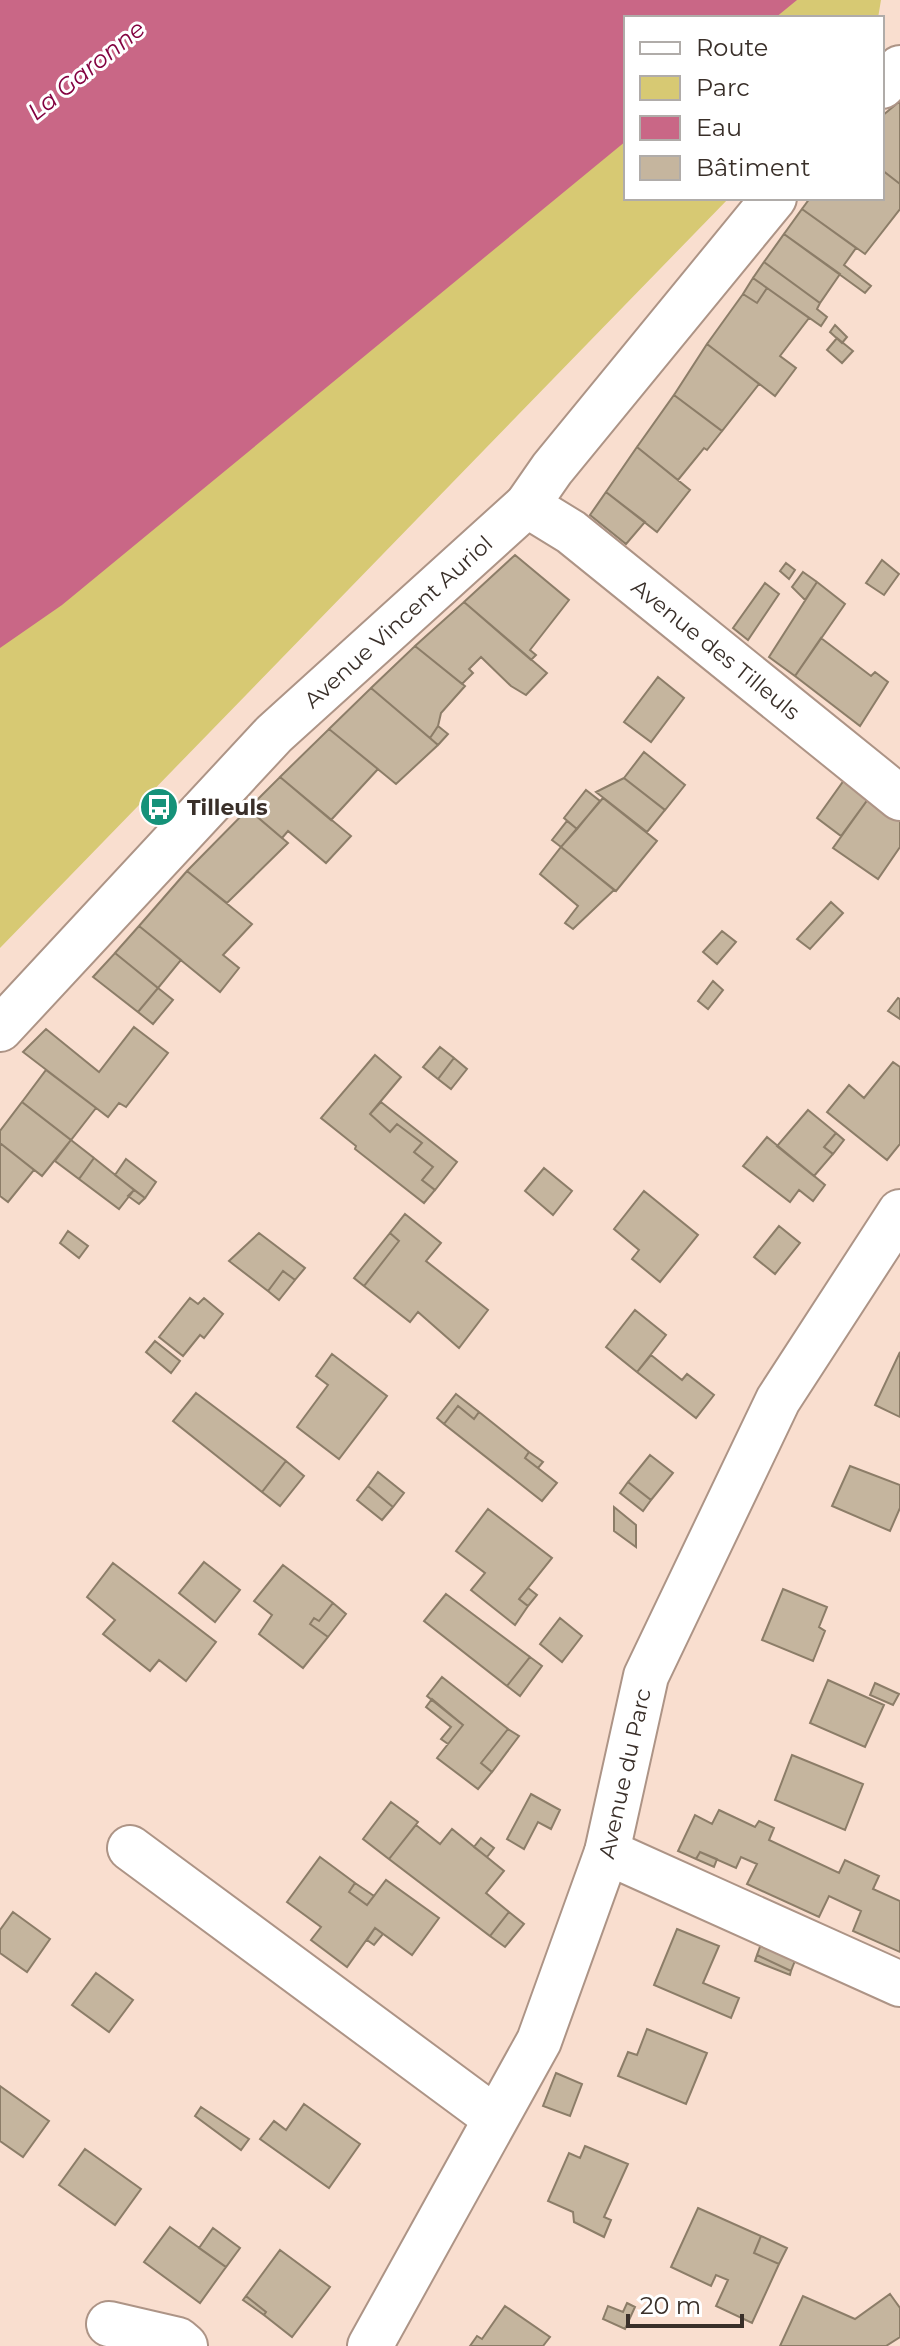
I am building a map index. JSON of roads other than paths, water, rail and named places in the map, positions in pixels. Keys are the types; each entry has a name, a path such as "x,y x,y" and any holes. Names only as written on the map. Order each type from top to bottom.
{"street":[{"path":"884,84 900,68"},
{"name":"Avenue Vincent Auriol","path":"0,1029 274,734 527,505 552,469 772,200"},
{"name":"Avenue des Tilleuls","path":"527,505 571,532 900,798"},
{"name":"Avenue du Parc","path":"370,2346 539,2041 607,1852 646,1676 778,1400 900,1212"},
{"path":"130,1848 495,2118"},
{"path":"607,1852 900,1984"},
{"path":"109,2324 178,2340 185,2346"}],"water":[{"name":"La Garonne","path":"0,0 797,0 777,16 624,16 624,143 62,605 0,648"}],"place":[{"name":"Tilleuls","path":"159,807"}]}
